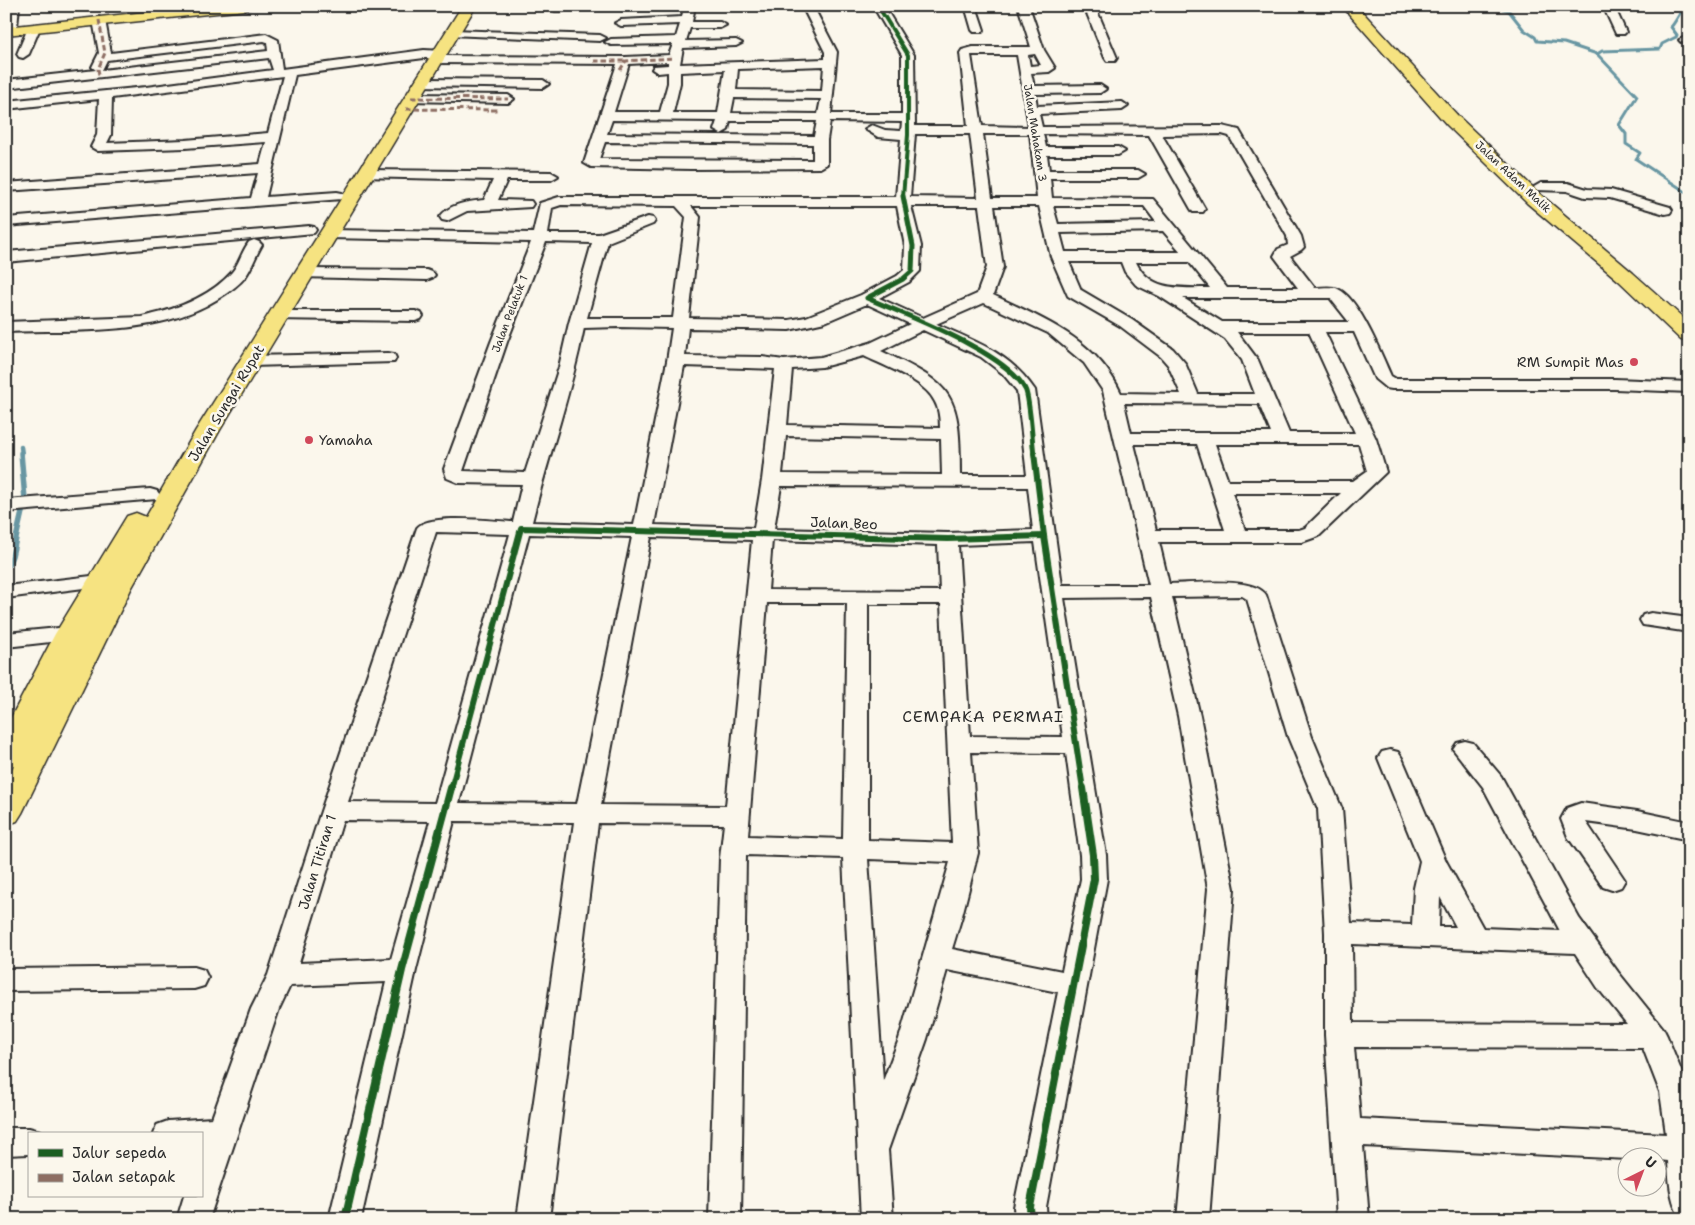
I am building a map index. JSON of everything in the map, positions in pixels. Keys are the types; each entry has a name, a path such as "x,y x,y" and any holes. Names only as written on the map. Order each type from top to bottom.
{"main road":[{"path":"8,27 204,6"},
{"path":"8,27 34,28 169,10 246,6"},
{"name":"Jalan Sungai Rupat","path":"6,757 69,634 150,495 337,196 413,97 437,47 436,41 455,6"},
{"name":"Jalan Sungai Rupat","path":"6,813 118,589 208,430 305,274 313,235 365,174 374,148 437,47 470,6"},
{"name":"Jalan Adam Malik","path":"1348,6 1453,121 1534,199 1681,308"},
{"name":"Jalan Adam Malik","path":"1362,6 1455,105 1636,276 1653,302 1689,335"},
{"path":"1653,302 1681,308"}],"street":[{"path":"8,27 14,6"},
{"path":"666,116 674,83 674,63 690,6"},
{"path":"623,65 592,164 818,164 821,163 820,140 828,95 831,52 807,6"},
{"path":"577,323 789,325 806,323 823,318 867,298 903,279 912,271 914,246 903,201 908,128 908,55 878,6"},
{"path":"970,6 978,30"},
{"path":"1023,6 1038,50 1049,68 1026,70"},
{"path":"1089,6 1111,58"},
{"path":"1608,6 1620,32"},
{"path":"99,20 105,57"},
{"path":"621,23 720,24"},
{"path":"22,54 34,28"},
{"path":"98,75 99,65 105,57 266,37 272,40 274,54 284,73 273,136 258,203"},
{"path":"6,105 106,95 284,73 437,47 606,40 736,43"},
{"path":"474,46 538,46"},
{"path":"180,47 181,66 187,85"},
{"path":"437,47 623,65 674,63 732,65 830,62"},
{"path":"676,361 762,362 784,365 822,362 876,348 924,323 984,297 995,268 965,56 966,53 973,51 1022,52 1038,50"},
{"name":"Jalan Mahakam 3","path":"1022,52 1040,151 1045,202 1148,202 1223,294"},
{"path":"6,84 181,66 274,54"},
{"path":"712,164 717,139 725,116 732,65"},
{"path":"413,97 543,84"},
{"path":"1028,90 1100,89"},
{"path":"729,94 828,95"},
{"path":"106,95 104,135 98,147 185,144 273,136"},
{"path":"413,97 508,99"},
{"path":"413,97 499,110"},
{"path":"1032,110 1122,106"},
{"path":"606,116 825,117 908,128 976,130 1222,130 1234,133 1294,236 1296,248 1283,252 1282,256 1310,294"},
{"path":"872,129 883,134 908,128"},
{"path":"1153,131 1198,209"},
{"path":"600,138 820,140"},
{"path":"174,175 185,144"},
{"path":"1040,151 1118,151"},
{"path":"533,1219 587,815 676,361 693,217 679,200 691,165"},
{"path":"6,187 266,168"},
{"path":"33,185 40,169"},
{"path":"365,174 551,176"},
{"path":"1043,174 1138,174"},
{"path":"490,204 502,175"},
{"path":"1541,187 1568,187 1585,193 1611,194 1665,210"},
{"path":"6,222 337,196"},
{"name":"Jalan Pelatuk 1","path":"533,479 459,476 454,474 453,469 499,342 540,238 545,206 551,202 679,200 1045,202"},
{"path":"693,217 728,201"},
{"path":"1045,202 1059,257 1074,293 1126,323 1167,353 1176,363 1192,399"},
{"path":"447,216 464,207 490,204 526,204"},
{"path":"9,263 313,235 601,239 648,221"},
{"path":"1052,229 1167,226"},
{"path":"9,263 254,245 313,235"},
{"path":"345,1219 402,970 533,479 568,367 577,323 601,239"},
{"path":"6,327 142,322 168,316 195,306 221,290 239,274 254,245"},
{"path":"1059,257 1192,257"},
{"path":"1127,258 1132,272 1142,282 1165,293 1231,335 1241,346 1250,360 1282,439"},
{"path":"305,274 427,275"},
{"path":"1165,293 1310,294 1329,292 1336,294 1359,327 1384,379 1392,384 1615,384 1689,387"},
{"path":"984,297 1054,330 1090,359 1112,391 1148,536 1189,716 1220,879 1193,1219"},
{"path":"867,298 987,353 1009,370 1026,390 1044,536 1093,855 1094,879 1030,1206 1031,1219"},
{"path":"278,316 414,316"},
{"path":"1148,536 1302,536 1312,532 1358,487 1377,472 1367,439 1314,326"},
{"path":"1217,327 1359,327"},
{"path":"866,350 926,382 943,398 951,434 952,481"},
{"path":"251,361 388,358"},
{"path":"725,1219 736,816 748,710 763,533 772,480 784,365"},
{"path":"1113,398 1266,399"},
{"path":"778,430 951,434"},
{"path":"1124,438 1367,439"},
{"path":"1204,438 1237,536"},
{"path":"772,480 1037,482"},
{"path":"1219,487 1358,487"},
{"path":"15,506 150,495"},
{"name":"Jalan Beo","path":"427,528 435,525 948,539 1044,536"},
{"name":"Jalan Titiran 1","path":"202,1192 265,1009 282,975 333,811 427,528"},
{"path":"874,1148 913,1039 966,853 948,539"},
{"path":"6,592 100,581"},
{"path":"1054,592 1245,590 1256,595 1300,737 1330,809 1338,932 1339,1035 1348,1132 1353,1219"},
{"path":"757,596 951,598"},
{"path":"858,598 855,848 877,1219"},
{"path":"1651,620 1689,625"},
{"path":"6,640 69,634"},
{"path":"960,744 1077,745"},
{"path":"1465,749 1492,782 1561,908 1583,943 1608,980 1653,1036 1675,1092 1683,1148 1684,1180 1689,1204"},
{"path":"1390,758 1433,861 1476,940"},
{"path":"333,811 443,814 736,816"},
{"path":"1612,880 1577,830 1573,818 1576,814 1581,812 1637,820 1689,831"},
{"path":"734,845 966,853"},
{"path":"1425,937 1427,888 1433,861"},
{"path":"1338,932 1476,940 1583,943"},
{"path":"937,957 1073,984"},
{"path":"282,975 402,970"},
{"path":"6,980 194,978"},
{"path":"1339,1035 1653,1036"},
{"path":"202,1132 223,1131"},
{"path":"1348,1132 1683,1148"},
{"path":"6,1142 28,1141"},
{"name":"Jalan Titiran 1","path":"193,1219 200,1198"}],"waterway":[{"path":"1495,6 1509,11 1524,30 1535,37 1537,41 1564,43 1597,54"},
{"path":"1597,54 1602,51 1660,49 1662,44 1676,37 1677,35 1671,27 1686,6"},
{"path":"1597,54 1637,96 1619,125 1626,134 1626,144 1640,153 1636,159 1689,194"},
{"path":"21,447 22,454"},
{"path":"6,570 12,556 25,499 21,453"}],"marked path":[{"path":"99,20 105,53 98,69 99,75"},
{"path":"620,70 626,61 674,58"},
{"path":"594,61 626,61"},
{"path":"411,98 508,99"},
{"path":"406,109 499,110"}],"cycle path":[{"path":"878,6 908,55 908,135 903,201 913,246 913,260 912,271 903,279 867,298 987,353 1009,370 1026,390 1044,536 1093,855 1094,879 1030,1207 1031,1219"},
{"path":"345,1219 402,970 521,528 948,539 1044,536"}],"place":[{"name":"RM Sumpit Mas","path":"1634,362"},
{"name":"Yamaha","path":"309,440"}],"district":[{"name":"CEMPAKA PERMAI","path":"983,716"}]}
